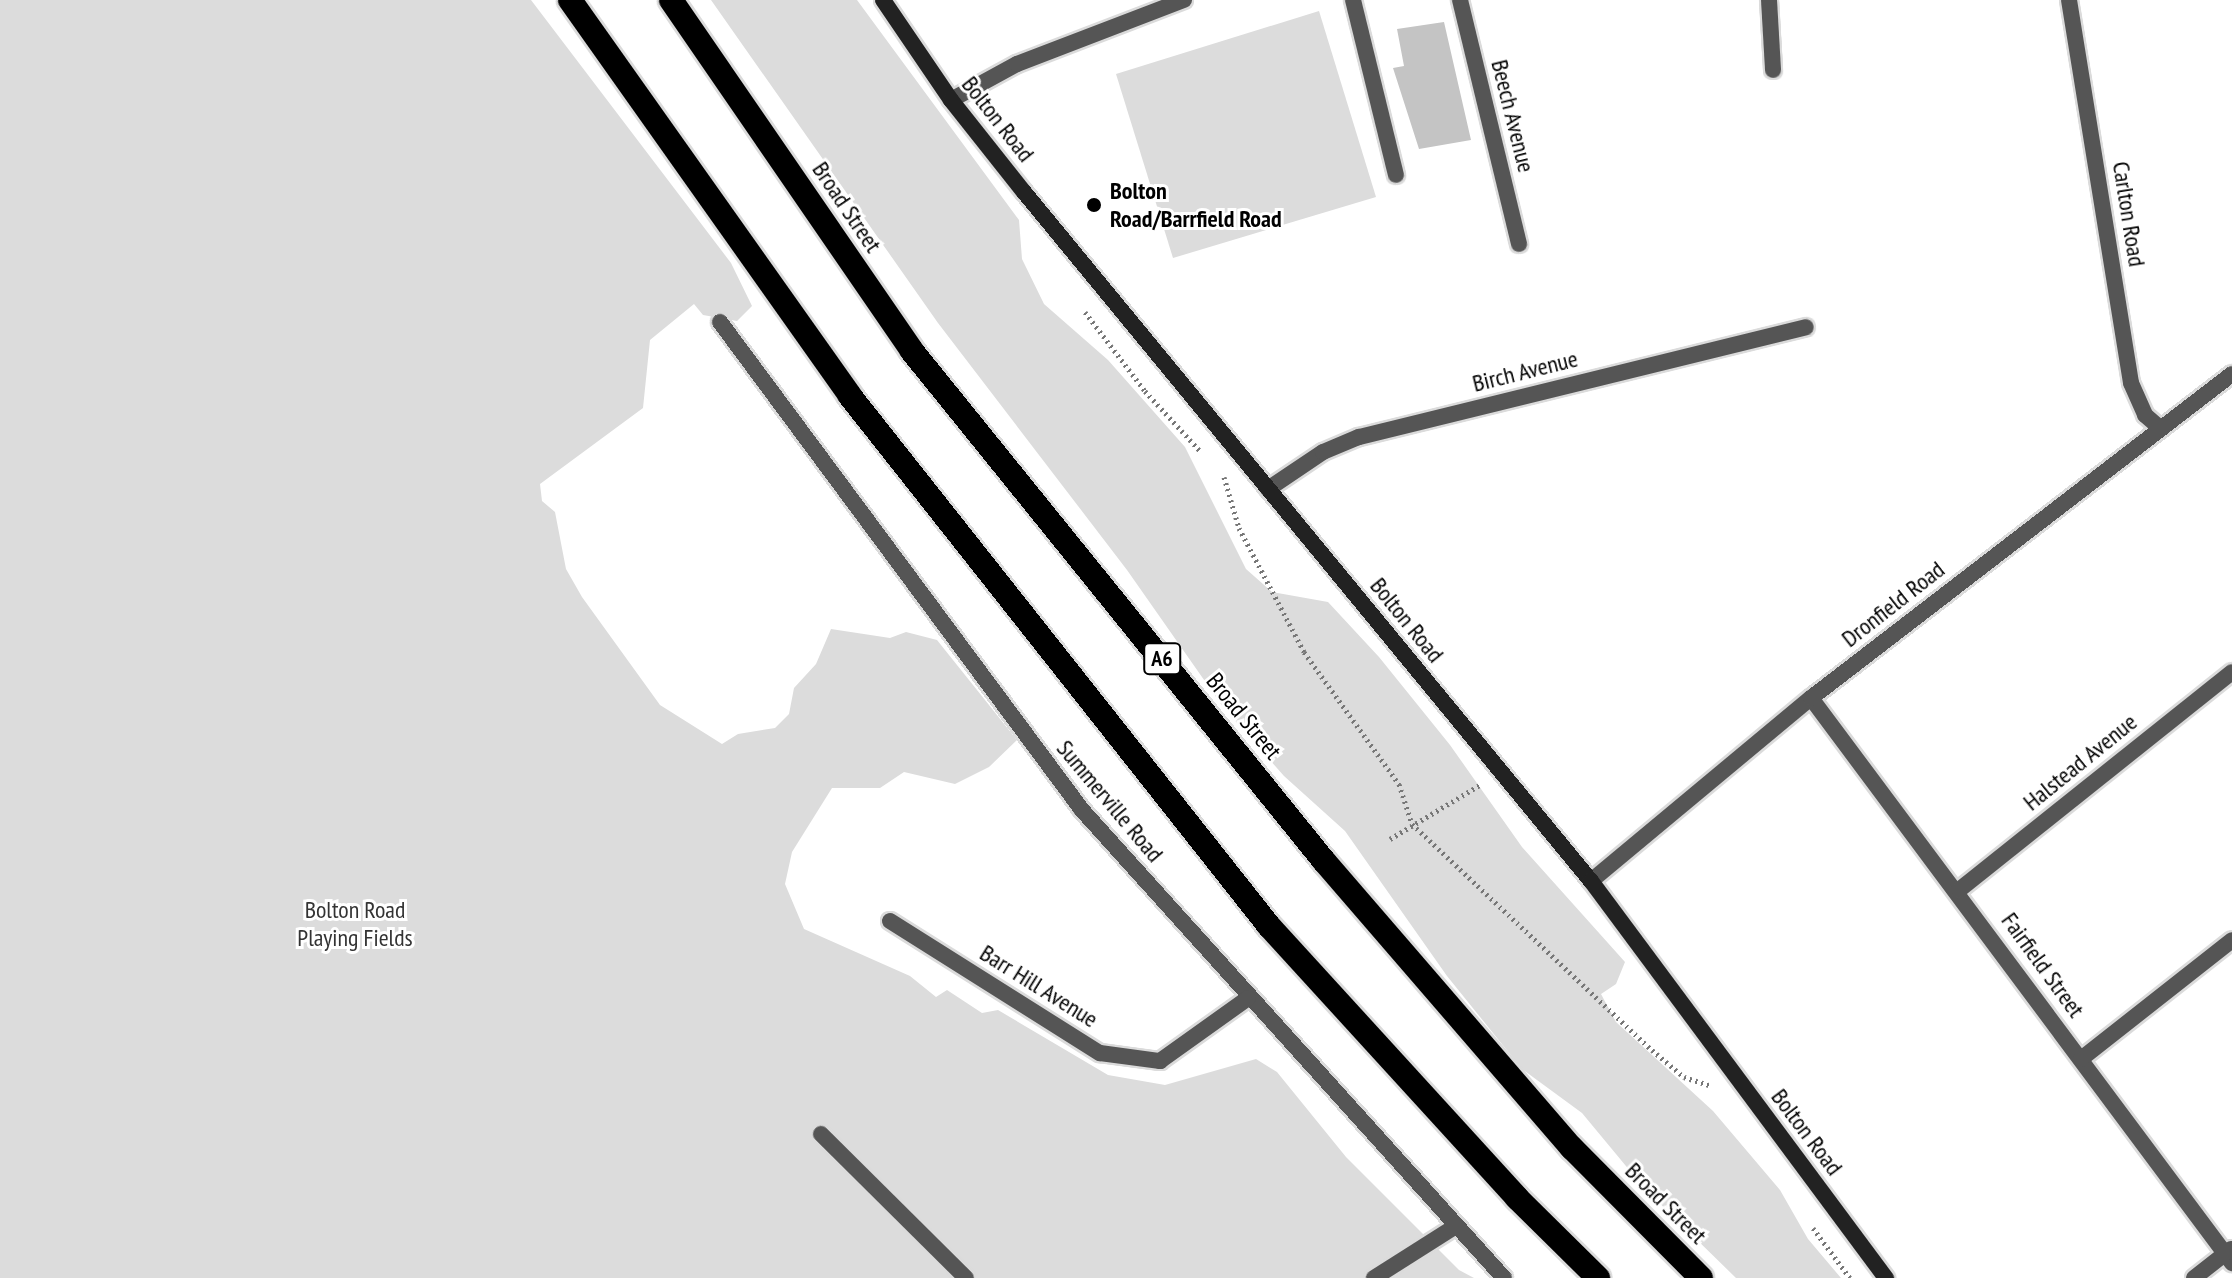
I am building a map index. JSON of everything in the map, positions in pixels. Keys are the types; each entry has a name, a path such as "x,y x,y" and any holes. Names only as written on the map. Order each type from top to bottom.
{"highway":[{"path":"570,0 850,396 1269,926 1517,1198 1598,1278"},
{"name":"Broad Street","path":"671,0 912,351 1324,861 1572,1148 1701,1278"}],"street":[{"name":"Bolton Road","path":"883,0 951,100 1591,881 1886,1278"},
{"path":"951,100 1017,64 1184,0"},
{"path":"1353,0 1396,175"},
{"name":"Beech Avenue","path":"1460,0 1519,244"},
{"path":"1769,0 1773,70"},
{"name":"Carlton Road","path":"2069,0 2131,383 2145,415 2159,427"},
{"name":"Summerville Road","path":"720,322 1082,810 1248,998 1504,1278"},
{"name":"Birch Avenue","path":"1268,489 1323,452 1359,437 1806,327"},
{"name":"Dronfield Road","path":"1591,881 1811,698 2159,427 2232,374"},
{"name":"Halstead Avenue","path":"1959,890 2232,672"},
{"name":"Fairfield Street","path":"1811,698 1959,890 2081,1059 2230,1255"},
{"name":"Barr Hill Avenue","path":"890,921 1100,1053 1160,1061 1248,998"},
{"path":"2081,1059 2232,940"},
{"path":"821,1134 966,1278"},
{"path":"1374,1278 1456,1226"},
{"path":"2194,1278 2230,1255"}],"path":[{"path":"1223,476 1239,528 1304,652 1399,784 1412,824 1652,1050 1684,1077 1717,1088"},
{"path":"1390,839 1488,780"}],"green space":[{"name":"Bolton Road Playing Fields","path":"0,0 531,0 731,263 752,306 737,321 703,315 694,304 650,340 643,408 540,484 542,501 555,512 566,569 582,597 660,705 722,744 738,734 775,728 789,714 794,688 816,664 831,629 890,638 906,632 937,640 1017,740 989,767 955,784 904,772 880,788 832,788 792,852 785,884 804,929 910,976 936,997 947,990 982,1013 998,1010 1108,1075 1165,1085 1256,1059 1277,1072 1346,1157 1459,1270 1474,1278 0,1278"},
{"path":"711,0 857,0 1019,220 1022,259 1044,304 1108,360 1185,447 1246,569 1272,592 1328,602 1379,657 1450,745 1522,847 1625,962 1616,984 1601,994 1616,1022 1713,1111 1780,1190 1808,1239 1841,1278 1736,1278 1645,1189 1582,1113 1522,1069 1447,976 1345,831 1284,776 1223,707 1127,570 938,323"},
{"path":"1319,11 1376,197 1173,258 1116,74"}],"building":[{"path":"1444,22 1471,140 1419,149 1393,68 1404,66 1397,29"}],"place":[{"name":"Bolton Road/Barrfield Road","path":"1094,205"}]}
